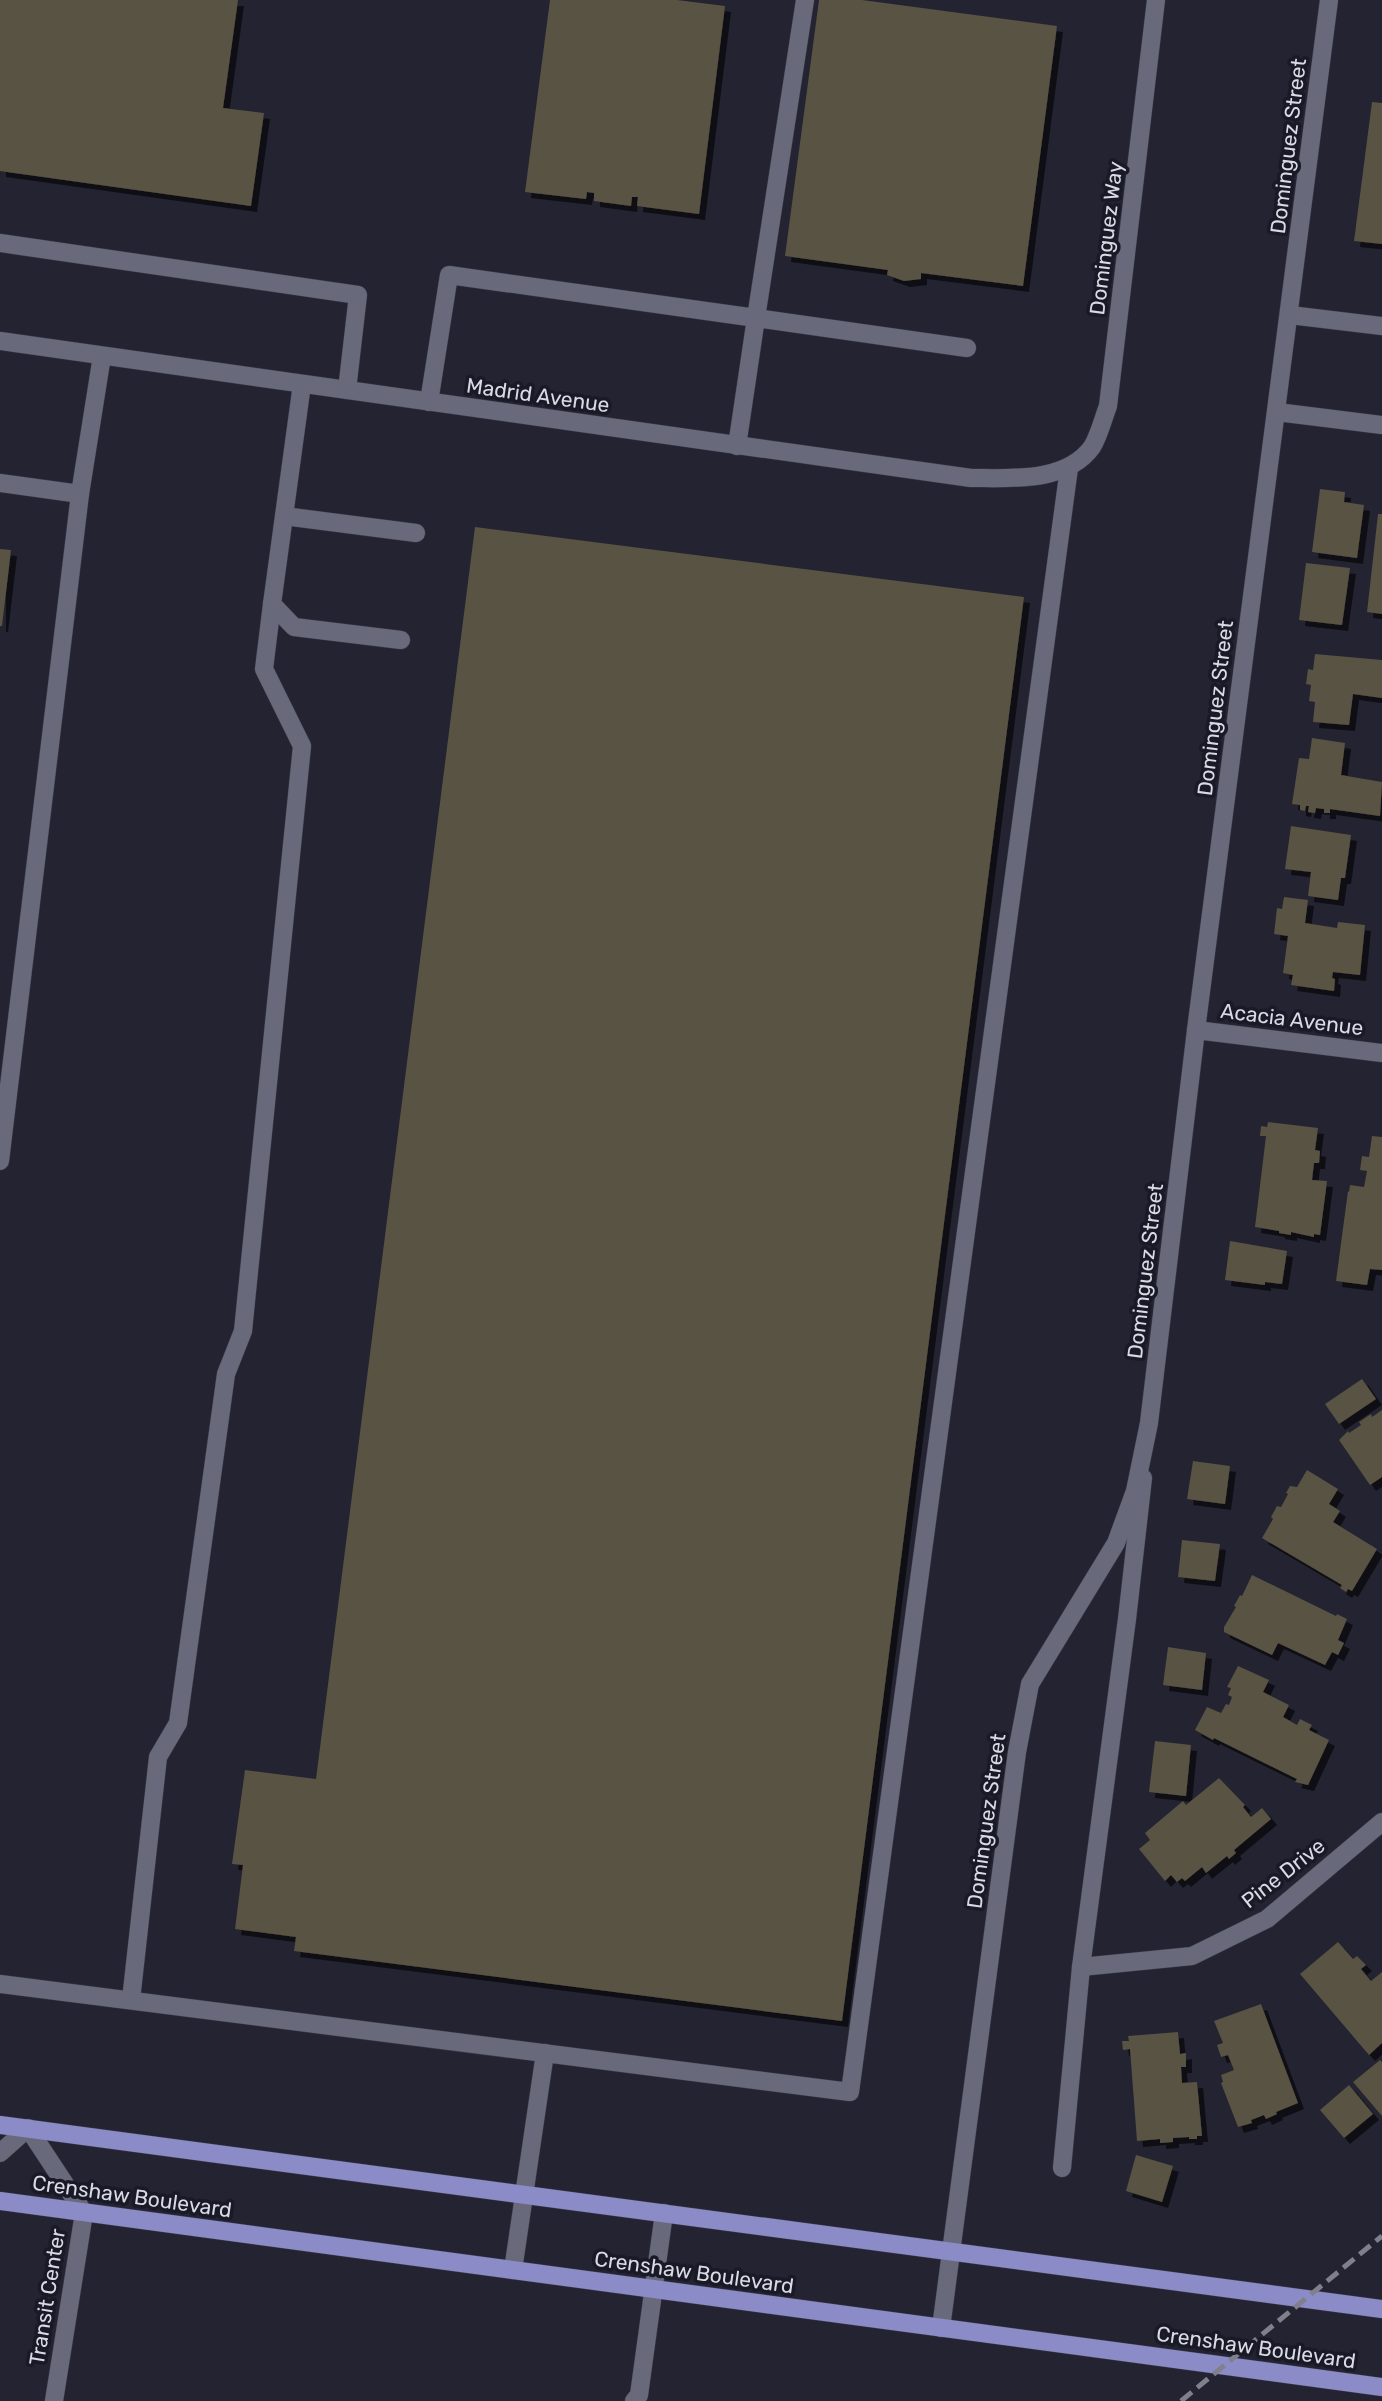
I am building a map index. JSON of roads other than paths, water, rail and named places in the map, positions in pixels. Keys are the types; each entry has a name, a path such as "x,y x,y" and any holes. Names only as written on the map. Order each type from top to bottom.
{"main road":[{"path":"0,2124 1382,2309"},
{"name":"Crenshaw Boulevard","path":"0,2202 1382,2387"}],"street":[{"path":"737,446 805,0"},
{"name":"Dominguez Way","path":"1069,468 1092,446 1108,407 1156,0"},
{"name":"Dominguez Street","path":"1062,2168 1081,1968 1127,1619 1196,1030 1329,0"},
{"path":"0,243 358,295 347,390"},
{"path":"429,402 449,275 967,348"},
{"path":"1290,315 1382,326"},
{"name":"Madrid Avenue","path":"0,341 971,478 1024,477 1069,468"},
{"path":"0,1161 80,494 102,356"},
{"path":"131,2000 158,1757 178,1723 226,1374 243,1331 302,746 264,668 302,384"},
{"path":"1277,412 1382,425"},
{"path":"0,1984 850,2092 1069,468"},
{"path":"0,483 80,494"},
{"path":"284,516 416,533"},
{"path":"272,604 294,627 401,640"},
{"name":"Acacia Avenue","path":"1196,1030 1382,1054"},
{"name":"Dominguez Street","path":"941,2328 1017,1752 1030,1684 1116,1543 1135,1491 1149,1423"},
{"name":"Pine Drive","path":"1081,1968 1192,1956 1267,1919 1382,1822"},
{"path":"513,2270 545,2053"},
{"path":"0,2153 28,2128"},
{"name":"Transit Center","path":"28,2128 84,2213 54,2401"},
{"path":"634,2401 639,2395 664,2213"}],"railway":[{"path":"1181,2401 1382,2236"}]}
